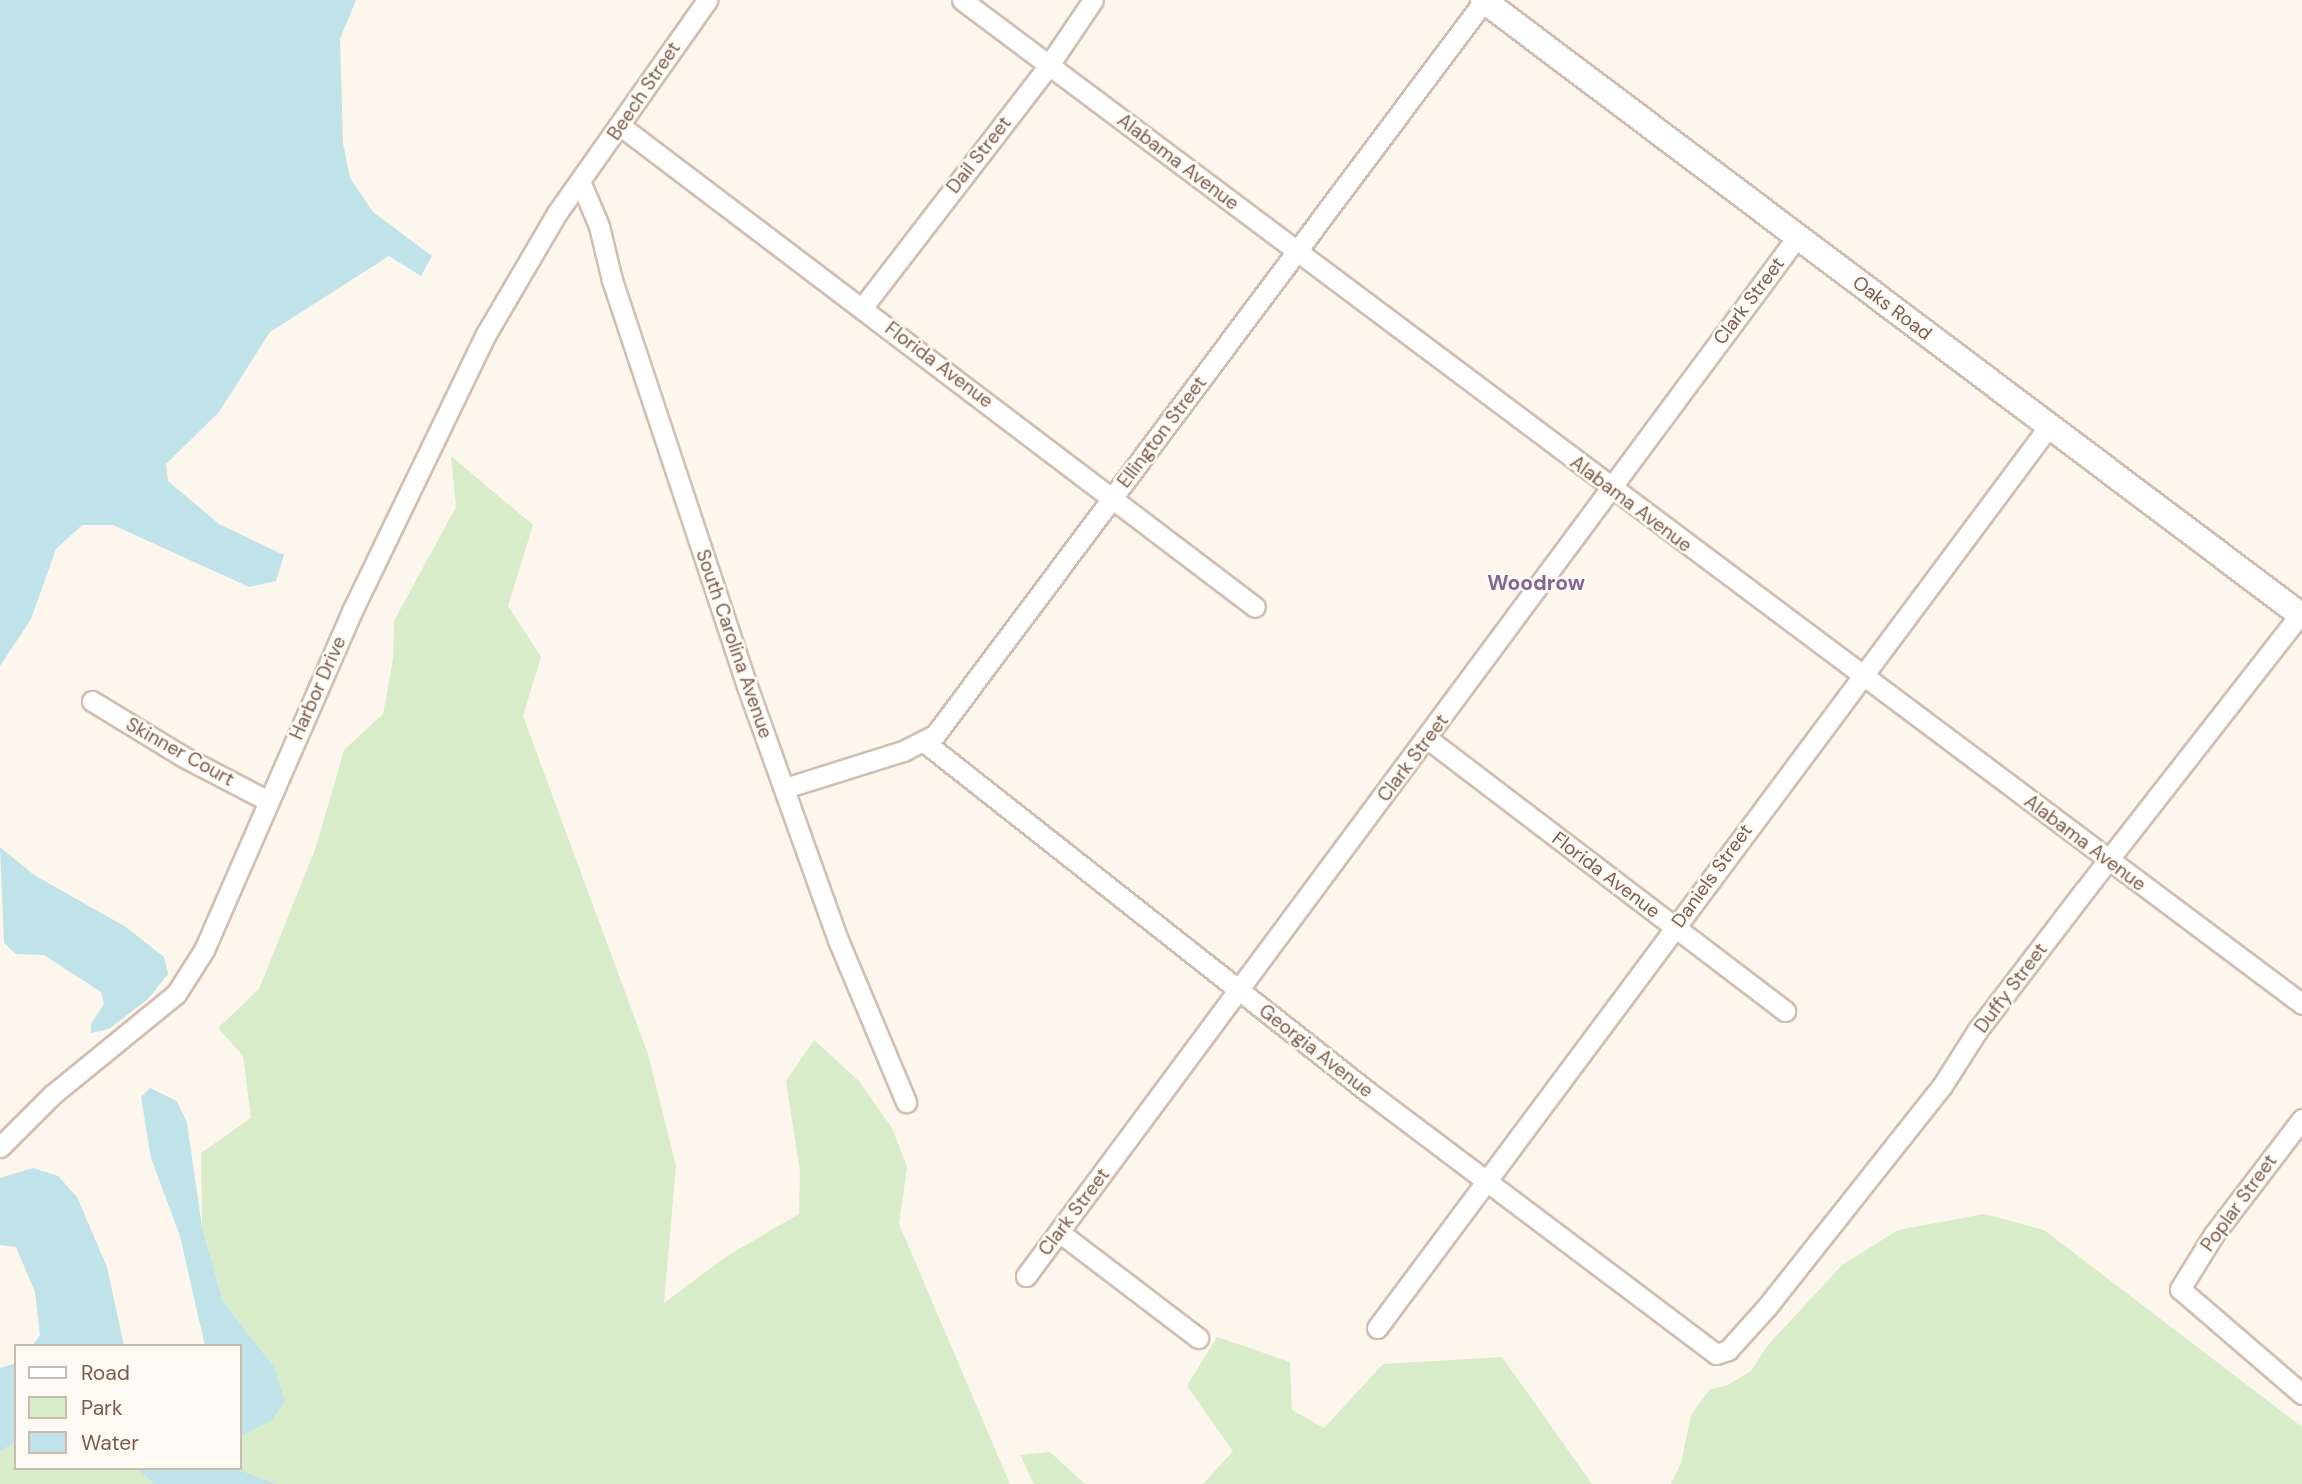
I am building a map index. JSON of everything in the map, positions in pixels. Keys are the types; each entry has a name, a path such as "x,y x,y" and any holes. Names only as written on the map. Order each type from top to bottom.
{"street":[{"name":"Beech Street","path":"580,181 622,127 707,0"},
{"name":"Alabama Avenue","path":"962,0 1609,488 2302,1004"},
{"name":"Dail Street","path":"862,307 1049,65 1093,0"},
{"name":"Oaks Road","path":"1483,1 2301,616"},
{"name":"Ellington Street","path":"785,788 923,741 935,734 1483,1"},
{"name":"Florida Avenue","path":"622,127 1114,497 1255,607"},
{"name":"South Carolina Avenue","path":"580,181 603,237 612,280 692,523 838,940 906,1101"},
{"name":"Harbor Drive","path":"0,1147 52,1094 176,994 204,950 352,611 486,334 523,267 580,181"},
{"name":"Clark Street","path":"1026,1276 1428,739 1609,488 1797,237"},
{"name":"Daniels Street","path":"1377,1328 2049,426"},
{"name":"Duffy Street","path":"1716,1354 1728,1350 1766,1308 1942,1086 1978,1031 2108,860 2301,616"},
{"name":"Skinner Court","path":"92,701 182,756 268,801"},
{"name":"Florida Avenue","path":"1428,739 1785,1011"},
{"name":"Georgia Avenue","path":"923,741 1240,991 1716,1354"},
{"name":"Poplar Street","path":"2302,1119 2214,1234 2180,1289 2302,1394"},
{"path":"1059,1232 1198,1338"}],"green space":[{"path":"451,456 533,525 508,606 541,657 523,716 648,1054 676,1166 664,1303 727,1256 799,1214 800,1172 786,1081 814,1040 858,1080 892,1128 907,1167 899,1224 1010,1484 277,1484 239,1470 242,1470 242,1436 271,1421 274,1367 223,1301 202,1227 201,1153 251,1118 243,1056 218,1028 259,989 316,847 344,750 383,714 393,659 394,621 456,507"},
{"path":"1984,1214 2044,1230 2302,1427 2302,1484 1671,1484 1681,1463 1691,1415 1710,1389 1726,1386 1751,1371 1768,1345 1842,1265 1898,1230"},
{"path":"1217,1337 1290,1362 1292,1410 1324,1428 1383,1364 1502,1357 1592,1484 1203,1484 1233,1451 1187,1386"},
{"path":"14,1443 14,1470 138,1470 154,1484 0,1484 0,1451"},
{"path":"1050,1452 1085,1484 1034,1484 1020,1455"}],"water":[{"path":"0,0 356,0 340,39 343,143 350,178 373,212 432,256 421,276 389,256 270,332 219,412 166,464 168,481 219,524 284,555 276,581 249,587 113,525 82,525 56,549 31,619 0,666"},
{"path":"0,847 34,875 126,927 164,957 168,974 148,999 109,1029 91,1033 91,1024 104,1004 101,992 44,955 16,954 4,943"},
{"path":"150,1088 177,1101 187,1123 202,1227 223,1301 274,1367 285,1401 271,1421 242,1436 242,1344 205,1344 180,1236 151,1158 141,1097"},
{"path":"33,1168 58,1176 77,1197 107,1267 124,1344 33,1344 40,1335 35,1292 16,1247 0,1245 0,1178"},
{"path":"14,1364 14,1443 0,1451 0,1368"},
{"path":"138,1470 239,1470 277,1484 154,1484"}],"district":[{"name":"Woodrow","path":"1536,583"}]}
